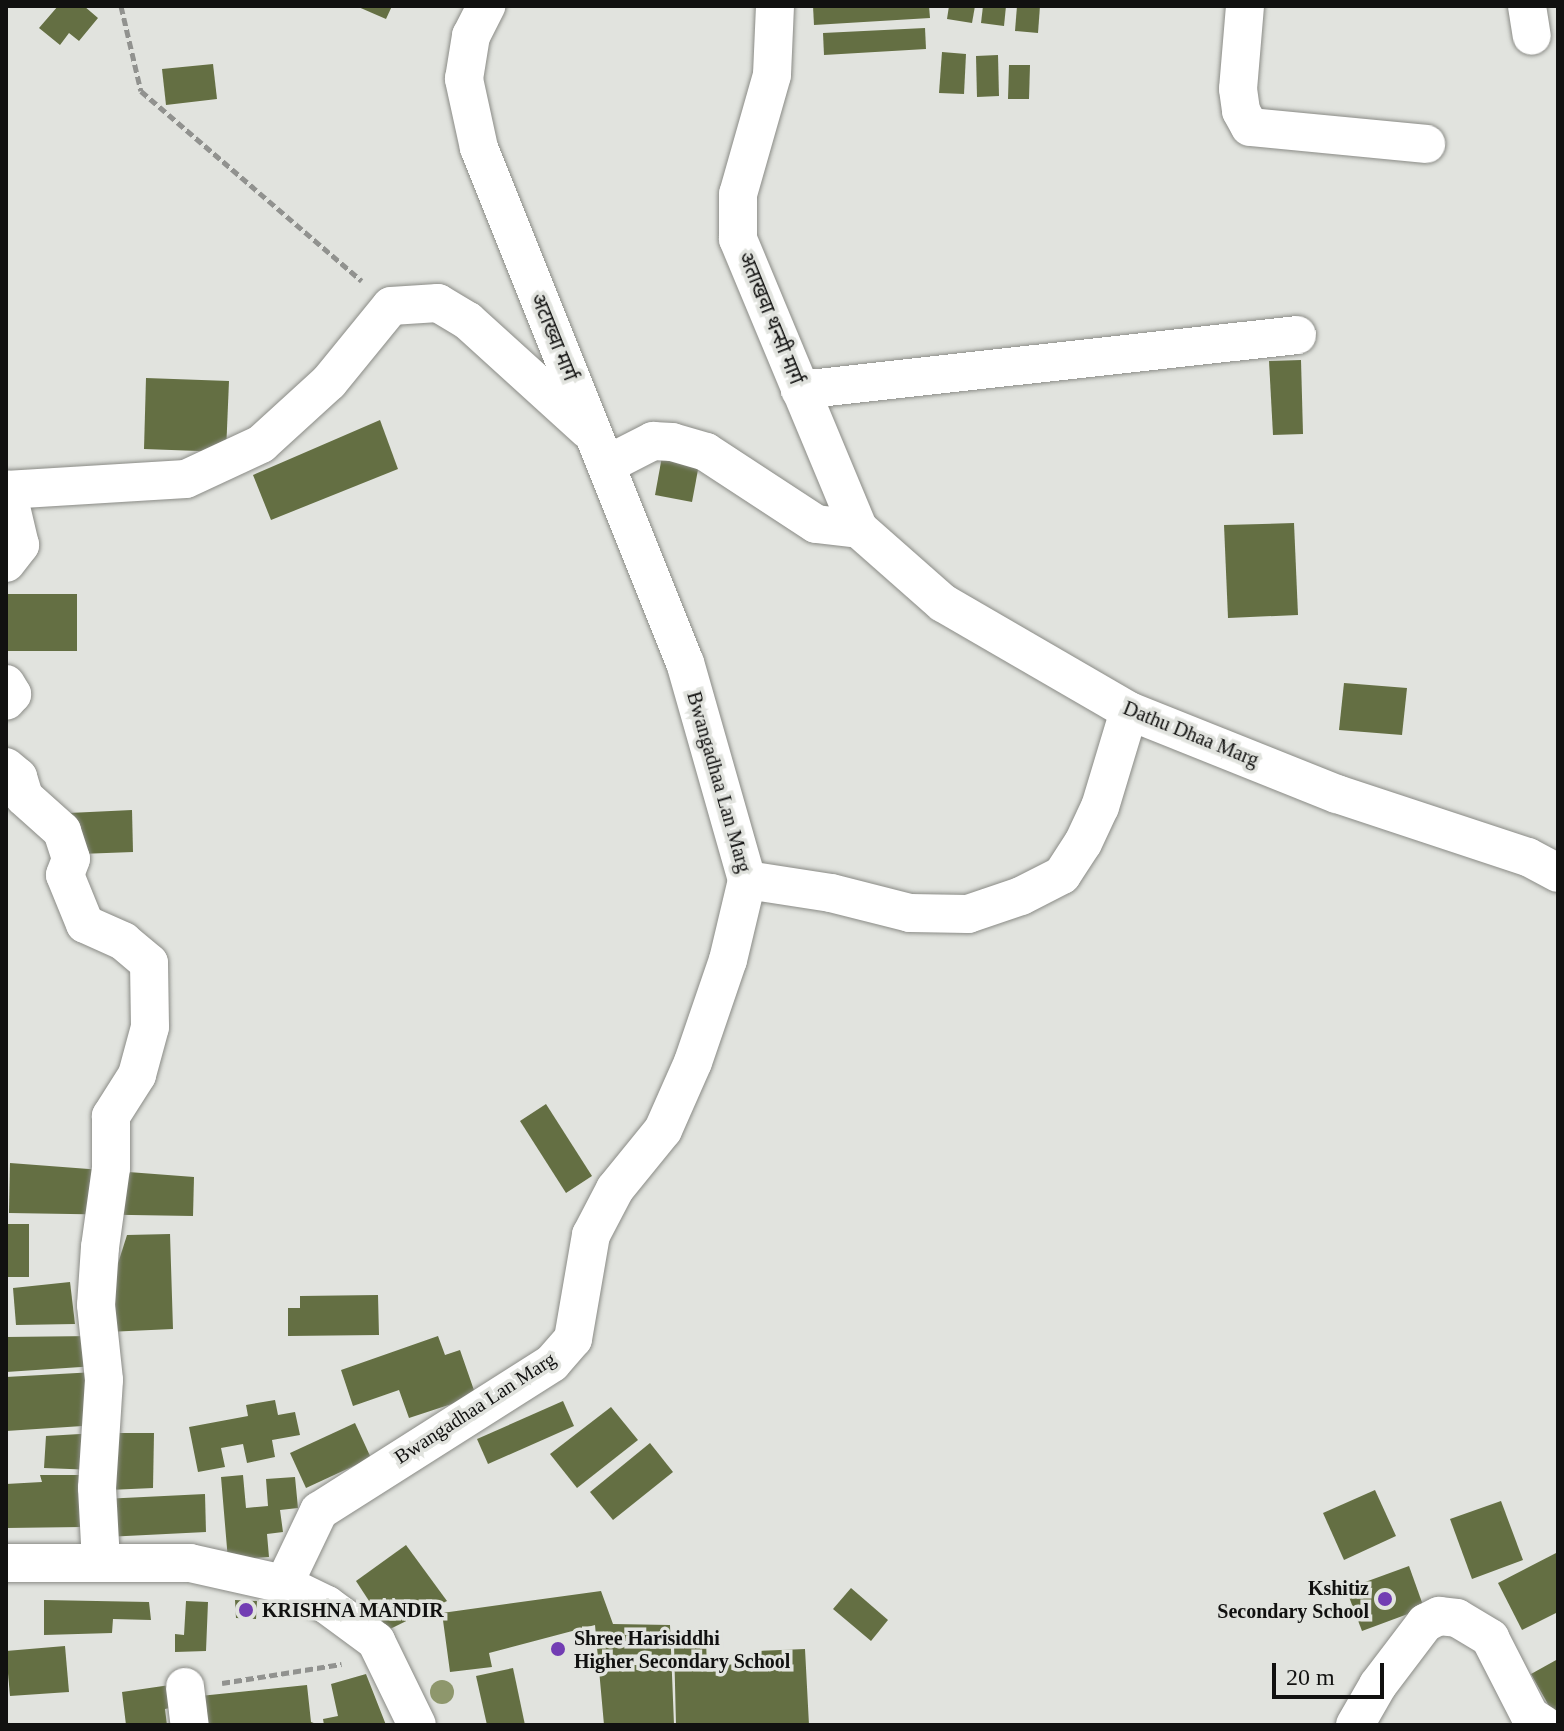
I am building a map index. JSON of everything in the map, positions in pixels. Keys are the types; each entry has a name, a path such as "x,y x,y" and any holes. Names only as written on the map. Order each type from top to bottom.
{"street":[{"name":"अटाख्वा मार्ग","path":"486,6 471,36 464,79 479,148 685,663"},
{"name":"अताखवा थन्सी मार्ग","path":"775,6 772,75 738,194 738,239 859,529"},
{"path":"1245,6 1238,89 1241,111 1250,127 1426,144"},
{"path":"6,563 20,545 7,490 186,479 261,444 329,382 391,306 438,303 468,321 599,450 653,441 672,442 706,452 816,524 859,529"},
{"path":"800,390 1297,335"},
{"name":"Dathu Dhaa Marg","path":"859,529 943,603 1129,711 1337,794 1528,857 1558,873"},
{"name":"Bwangadhaa Lan Marg","path":"284,1584 319,1511 552,1363 573,1339 591,1235 615,1189 663,1130 693,1062 747,880 685,663"},
{"path":"6,684 12,694 6,701"},
{"path":"747,880 831,893 910,913 968,914 1021,896 1062,875 1083,843 1100,807 1129,711"},
{"path":"6,767 18,777 24,797 62,831 71,859 65,875 85,924 123,941 149,963 150,1027 137,1075 111,1116 110,1180 100,1247 96,1305 104,1380 97,1488 101,1563"},
{"path":"6,1563 190,1563 284,1584 327,1605 376,1641 417,1725"},
{"path":"1355,1725 1416,1635 1439,1616 1457,1618 1490,1638 1530,1716 1544,1725"},
{"path":"185,1687 190,1725"}],"path":[{"path":"121,6 141,91 391,306"},
{"path":"185,1687 301,1675 344,1664 376,1641"}],"building":[{"path":"58,6 84,6 98,18 79,41 69,33 60,45 39,28"},
{"path":"356,6 392,6 386,19"},
{"path":"813,6 929,6 930,18 814,25"},
{"path":"949,6 975,6 972,23 947,19"},
{"path":"983,6 1006,6 1004,26 981,23"},
{"path":"1017,6 1040,6 1038,33 1015,31"},
{"path":"925,28 926,49 824,55 823,33"},
{"path":"942,52 966,54 964,94 939,93"},
{"path":"998,55 999,96 977,97 976,56"},
{"path":"213,64 217,99 166,105 162,69"},
{"path":"1009,65 1030,65 1029,99 1008,99"},
{"path":"1301,360 1303,434 1273,435 1269,361"},
{"path":"146,378 229,381 226,452 144,449"},
{"path":"380,420 398,469 271,520 253,475"},
{"path":"663,451 700,459 692,502 655,495"},
{"path":"1294,523 1298,615 1228,618 1224,525"},
{"path":"6,594 77,594 77,651 6,651"},
{"path":"1344,683 1407,688 1402,735 1339,730"},
{"path":"132,810 133,852 80,854 69,813"},
{"path":"546,1104 592,1176 566,1193 520,1121"},
{"path":"10,1163 194,1177 193,1216 9,1213"},
{"path":"6,1224 29,1224 29,1277 6,1277"},
{"path":"170,1234 173,1329 107,1332 106,1301 127,1235"},
{"path":"70,1282 75,1324 16,1325 13,1288"},
{"path":"378,1295 379,1335 288,1336 288,1308 300,1308 300,1296"},
{"path":"93,1336 96,1366 6,1372 6,1337"},
{"path":"438,1336 445,1355 460,1350 476,1396 409,1418 399,1390 353,1406 341,1370"},
{"path":"95,1372 98,1425 6,1431 6,1377"},
{"path":"275,1400 278,1415 295,1412 300,1435 272,1440 275,1457 247,1463 243,1444 221,1448 225,1467 198,1472 189,1427 248,1416 246,1405"},
{"path":"563,1401 574,1426 488,1464 477,1439"},
{"path":"611,1407 638,1440 577,1488 550,1454"},
{"path":"355,1423 371,1458 306,1488 290,1453"},
{"path":"97,1433 95,1470 44,1468 46,1436"},
{"path":"108,1433 154,1433 153,1488 109,1490"},
{"path":"650,1443 673,1472 613,1520 590,1492"},
{"path":"40,1475 82,1475 82,1527 6,1528 6,1484 42,1482"},
{"path":"243,1475 246,1508 268,1506 266,1479 295,1477 298,1508 280,1510 283,1532 267,1534 269,1557 228,1560 221,1477"},
{"path":"1375,1490 1396,1536 1344,1560 1323,1513"},
{"path":"205,1494 206,1532 106,1537 103,1499"},
{"path":"1501,1501 1523,1560 1472,1579 1450,1519"},
{"path":"406,1545 447,1601 388,1630 356,1581"},
{"path":"1558,1552 1558,1612 1522,1630 1498,1583"},
{"name":"Kshitiz Secondary School","path":"1409,1566 1424,1608 1362,1631 1346,1589"},
{"path":"851,1588 888,1620 871,1641 833,1609"},
{"path":"601,1591 613,1624 670,1625 674,1725 604,1725 595,1625 489,1653 492,1667 450,1672 442,1613"},
{"path":"44,1600 149,1602 151,1620 113,1619 112,1633 44,1635"},
{"name":"KRISHNA MANDIR","path":"235,1600 257,1601 256,1619 236,1618"},
{"path":"186,1601 208,1602 206,1651 175,1652 175,1634 184,1635"},
{"path":"706,1641 707,1666 755,1663 755,1651 805,1649 809,1725 676,1725 674,1644"},
{"path":"65,1646 69,1692 10,1696 6,1651"},
{"path":"1558,1659 1558,1722 1531,1674"},
{"path":"513,1668 525,1725 487,1725 476,1676"},
{"path":"366,1674 386,1725 324,1725 323,1719 338,1716 331,1684"},
{"path":"170,1685 174,1707 165,1709 167,1725 126,1725 122,1692"},
{"path":"307,1685 311,1722 319,1725 204,1725 200,1696"}],"place":[{"name":"Kshitiz Secondary School","path":"1385,1599"},
{"name":"KRISHNA MANDIR","path":"246,1610"},
{"name":"Shree Harisiddhi Higher Secondary School","path":"558,1649"}]}
